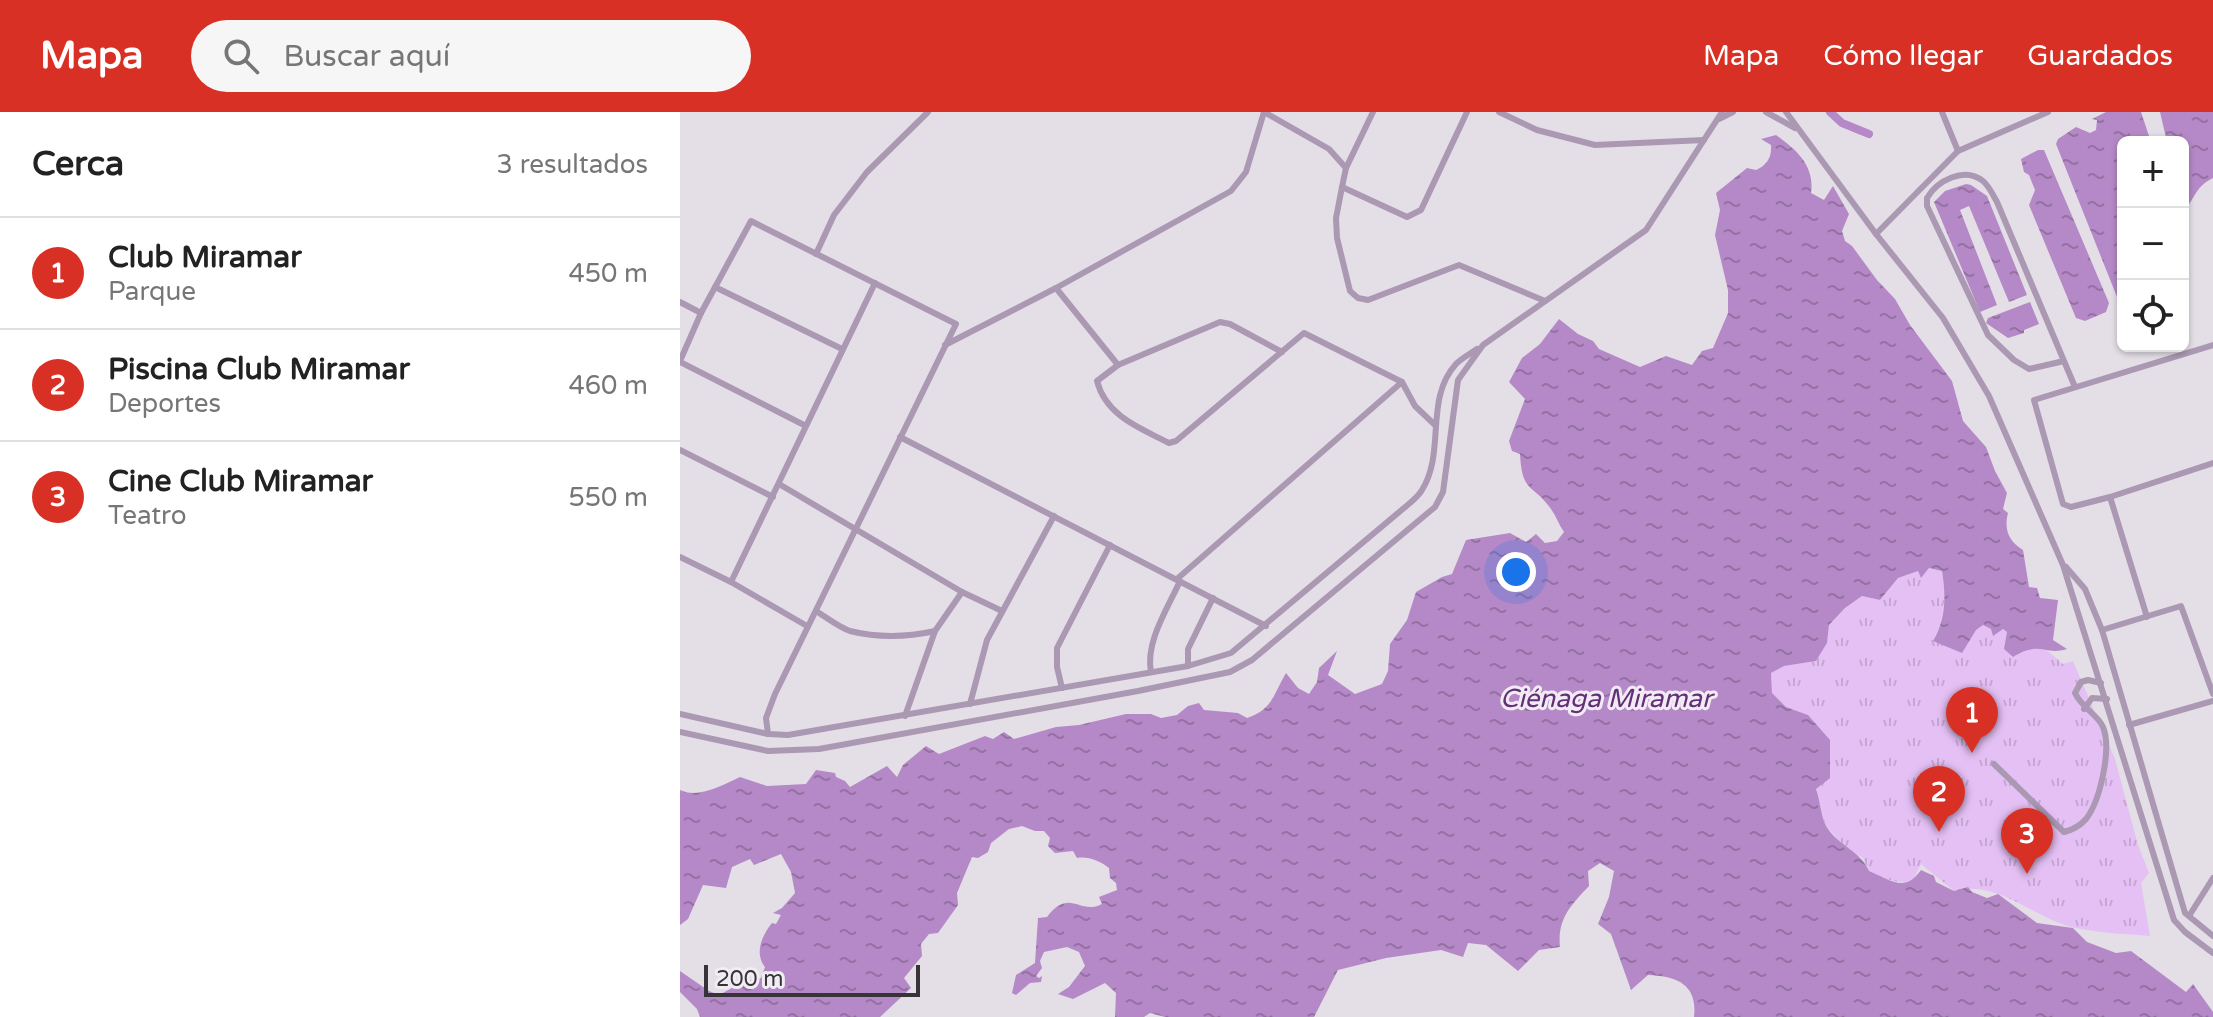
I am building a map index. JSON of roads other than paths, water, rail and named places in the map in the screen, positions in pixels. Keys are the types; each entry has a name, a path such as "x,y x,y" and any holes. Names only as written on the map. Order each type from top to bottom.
{"street":[{"path":"816,254 834,215 867,172 928,112"},
{"path":"945,345 1056,288 1231,191 1246,172 1264,112 1329,149 1346,168"},
{"path":"1373,112 1346,168 1336,218 1337,238 1350,291 1358,298 1368,300 1459,265 1545,301"},
{"path":"1342,187 1407,217 1414,215 1421,210 1467,112"},
{"path":"1499,112 1516,115 1537,130 1603,146 1704,140"},
{"path":"680,714 768,734 788,735 1188,666 1231,653 1422,490 1429,471 1439,399 1457,363 1646,230 1722,112"},
{"path":"1716,121 1733,112"},
{"path":"1766,112 1798,129"},
{"path":"1786,112 1943,318 1989,396 2063,565 2174,920 2213,953"},
{"path":"1942,112 1958,151"},
{"path":"1876,234 1958,151 2048,112"},
{"path":"2064,361 2037,368 2021,366 1984,329 1927,206 1927,198 1942,181 1956,176 1974,176 1989,188 2064,361 2075,387"},
{"path":"768,734 766,718 807,626 956,324 751,221 701,313 680,362 804,425"},
{"path":"731,582 875,283"},
{"path":"715,287 842,349"},
{"path":"1056,288 1118,365"},
{"path":"680,302 701,313"},
{"path":"1282,352 1230,324 1220,322 1118,365 1097,381 1104,399 1118,415 1173,442 1282,352 1304,333 1402,382 1415,406 1435,425"},
{"path":"680,732 768,751 819,749 1230,672 1252,660 1435,507 1443,492 1458,380 1483,345"},
{"path":"2213,345 2034,400 2063,504 2071,507 2213,463"},
{"path":"1151,672 1149,659 1156,636 1179,580 1402,382"},
{"path":"900,437 1266,626"},
{"path":"680,450 773,497"},
{"path":"779,484 962,592 1002,611"},
{"path":"2110,497 2147,617"},
{"path":"970,704 987,640 1054,516"},
{"path":"1062,688 1057,648 1110,545"},
{"path":"680,557 807,626"},
{"path":"2063,565 2085,589 2102,630 2185,913 2213,936"},
{"path":"905,716 935,631 962,592"},
{"path":"1188,666 1188,649 1213,598"},
{"path":"2102,630 2181,606 2213,694"},
{"path":"816,611 848,630 899,636 935,631"},
{"path":"1994,764 2064,832 2087,818 2102,778 2106,757 2104,729 2099,720 2084,709 2075,693 2077,686 2088,680 2101,683"},
{"path":"2084,709 2092,698 2107,699"},
{"path":"2129,725 2213,701"},
{"path":"2189,916 2213,878"}],"water":[{"path":"2106,112 2141,112 2149,136 2117,136 2117,297 2056,144 2058,139 2076,127 2090,133 2096,130 2097,120 2092,119"},
{"path":"2160,112 2213,112 2213,178 2198,190 2189,203 2189,136 2166,136"},
{"name":"Ciénaga Miramar","path":"1776,135 1803,160 1812,183 1811,193 1824,200 1833,186 1849,214 1842,231 1845,241 1895,299 1910,325 1952,381 1963,421 1986,447 2007,493 2003,509 2008,513 2007,529 2014,543 2023,550 2029,587 2037,588 2040,598 2058,600 2053,640 2067,649 2036,649 2013,657 2004,649 2007,632 2003,629 1993,636 1991,629 1983,625 1976,630 1962,653 1933,641 1943,616 1944,589 1942,571 1929,568 1921,578 1918,571 1898,578 1880,600 1862,596 1845,608 1829,625 1827,643 1816,661 1784,666 1771,673 1772,693 1786,707 1808,715 1830,740 1830,778 1816,789 1826,826 1860,858 1869,871 1890,881 1909,881 1921,870 1954,891 1968,887 1987,898 1998,894 2037,923 2073,928 2087,942 2116,953 2131,951 2186,992 2193,984 2213,1012 2213,1017 1694,1017 1689,989 1676,980 1648,975 1631,990 1611,934 1598,924 1609,897 1614,871 1600,863 1588,871 1589,886 1563,920 1560,947 1539,950 1518,971 1486,945 1468,943 1463,957 1441,950 1386,958 1338,970 1314,1017 1165,1017 1150,1013 1144,1017 1115,1017 1116,993 1105,983 1073,999 1058,994 1069,987 1085,966 1079,952 1067,947 1044,952 1040,961 1042,968 1036,976 1042,976 1041,982 1030,983 1016,995 1012,993 1016,975 1035,963 1038,918 1047,917 1062,904 1094,907 1102,904 1099,897 1117,890 1105,865 1090,858 1077,858 1073,851 1055,853 1048,846 1050,838 1044,831 1022,826 1009,829 991,843 988,852 978,858 972,857 957,893 958,905 938,933 929,934 921,944 922,956 904,978 911,988 880,1017 700,1017 697,1009 680,992 680,971 719,995 743,982 761,978 765,967 760,956 762,939 781,915 773,913 795,893 791,872 781,854 754,865 750,859 732,867 726,888 703,885 688,919 680,925 680,790 702,792 740,777 767,786 806,784 816,770 835,773 850,787 887,766 897,777 903,765 926,746 939,754 985,736 993,739 1004,732 1014,739 1056,727 1126,714 1151,714 1161,718 1177,715 1188,706 1199,703 1204,710 1238,713 1247,718 1267,706 1286,673 1298,688 1309,694 1317,682 1319,668 1337,651 1328,675 1355,694 1382,684 1388,671 1390,644 1407,620 1416,592 1452,574 1466,540 1510,533 1526,542 1536,534 1545,543 1557,541 1564,532 1545,501 1526,482 1520,454 1512,451 1509,441 1525,399 1509,382 1522,358 1540,344 1559,319 1593,341 1599,349 1640,367 1666,356 1692,365 1702,351 1713,348 1728,313 1728,290 1715,235 1720,210 1716,193 1747,168 1756,170 1766,163 1771,145 1761,139"},
{"path":"2044,150 2109,303 2106,312 2085,321 2076,318 2029,205 2035,190 2029,175 2024,172 2021,159"},
{"path":"1966,184 1987,196 2027,295 2009,302 1969,206 1960,210 1997,305 1980,312 1934,202 1945,191"},
{"path":"2030,302 2039,324 2024,330 2024,333 2008,338 1986,323 1988,318"}],"waterway":[{"path":"1830,112 1842,123 1869,134"}],"place":[{"name":"Club Miramar","path":"1972,753"},
{"name":"Piscina Club Miramar","path":"1939,832"},
{"name":"Cine Club Miramar","path":"2027,874"}]}
